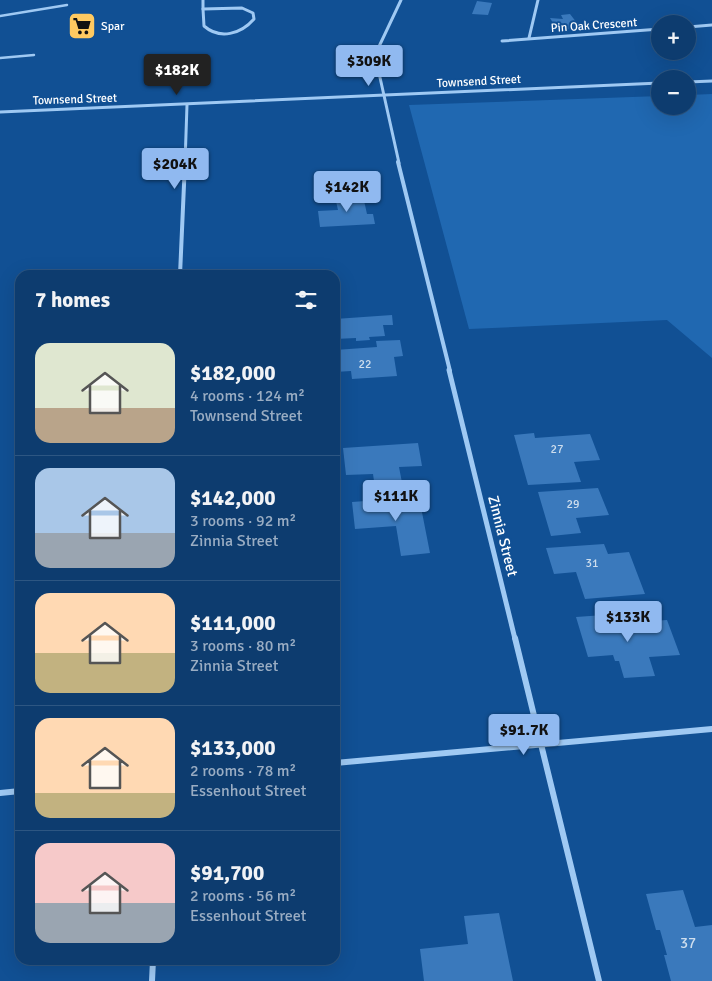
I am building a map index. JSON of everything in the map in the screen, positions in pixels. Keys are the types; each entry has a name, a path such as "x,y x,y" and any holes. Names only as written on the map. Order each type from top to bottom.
{"street":[{"path":"203,0 204,26 216,33 242,32 254,19 253,13 246,9 204,9"},
{"name":"Zinnia Street","path":"401,0 376,55 384,96 600,981"},
{"name":"Pin Oak Crescent","path":"530,38 538,0"},
{"path":"696,26 712,25"},
{"name":"Pin Oak Crescent","path":"502,41 651,30"},
{"path":"696,82 712,81"},
{"name":"Townsend Street","path":"0,112 651,83"},
{"path":"180,270 187,105"},
{"path":"340,763 712,729"},
{"path":"0,793 15,792"},
{"path":"152,981 153,965"}],"lane":[{"path":"0,16 67,5"},
{"path":"0,58 34,55"}],"shaded area":[{"path":"712,94 712,358 667,320 469,329 409,105 651,96 651,115 696,115 696,95"}],"building":[{"path":"477,1 492,3 488,15 472,14"},
{"path":"570,14 580,27 562,30 561,28 556,28 550,18 563,19 561,15"},
{"path":"363,196 367,214 373,214 375,224 320,227 318,211 338,210 335,197"},
{"path":"392,315 393,325 383,325 385,336 369,337 370,340 356,341 356,338 340,339 340,319"},
{"path":"400,340 403,356 394,357 397,376 352,379 351,371 340,372 340,350 377,347 376,341"},
{"path":"534,433 535,438 590,434 600,460 574,462 581,482 528,485 514,435"},
{"path":"418,443 422,466 399,467 404,493 376,495 373,474 346,475 343,448"},
{"path":"598,488 609,515 576,518 581,533 551,536 538,492"},
{"path":"419,497 430,553 401,556 396,526 355,529 352,502"},
{"path":"604,544 608,554 629,552 645,594 585,599 576,572 554,574 546,548"},
{"path":"604,615 606,624 667,620 680,655 649,657 655,676 624,678 619,661 615,661 613,655 588,657 576,617"},
{"path":"683,890 695,927 712,925 712,981 671,981 664,955 667,955 660,930 656,930 646,894"},
{"path":"499,913 513,981 424,981 420,949 468,944 464,916"}],"place":[{"name":"Spar","path":"82,26"}]}
